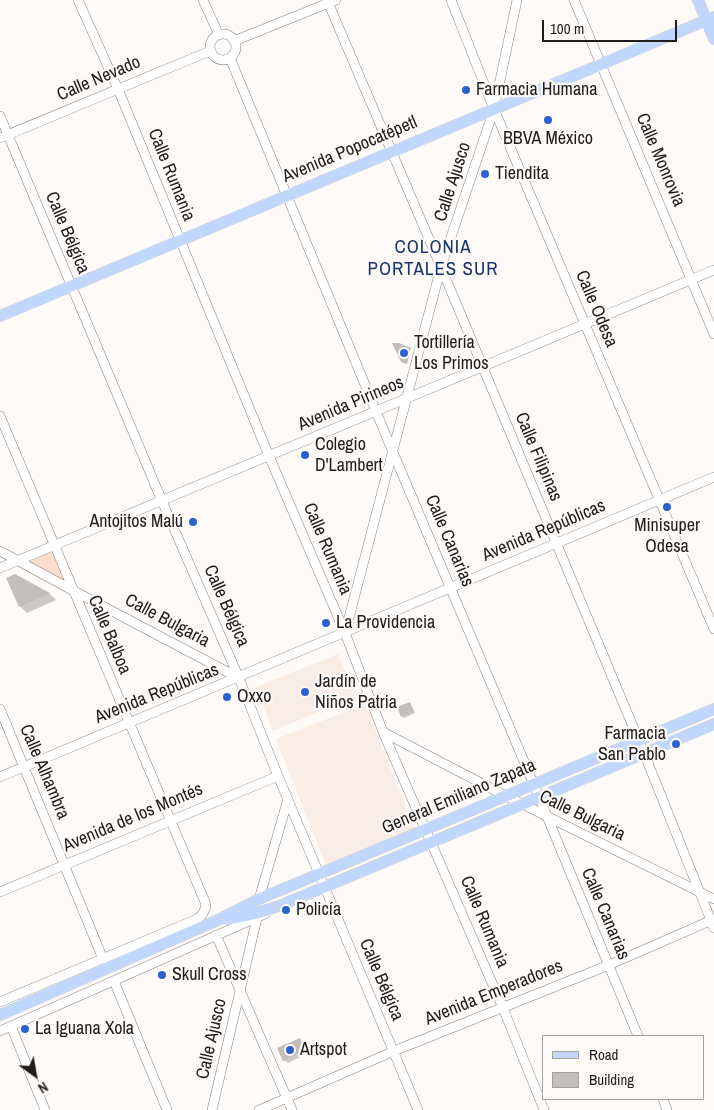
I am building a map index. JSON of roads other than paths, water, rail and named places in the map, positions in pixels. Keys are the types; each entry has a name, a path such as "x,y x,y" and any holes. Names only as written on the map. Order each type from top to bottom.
{"main road":[{"path":"698,0 710,18 714,39"},
{"name":"Avenida Popocatépetl","path":"0,316 710,18"},
{"name":"General Emiliano Zapata","path":"0,1015 218,920 260,899 714,709"},
{"name":"General Emiliano Zapata","path":"218,920 257,913 279,906 714,724"}],"street":[{"name":"Calle Rumania","path":"78,0 118,89 269,456 345,633 383,732 503,1008 544,1110"},
{"path":"203,0 219,35"},
{"name":"Calle Odesa","path":"452,0 494,109 714,629"},
{"name":"Calle Ajusco","path":"345,633 441,267 494,109 517,0"},
{"name":"Calle Monrovia","path":"574,0 714,334"},
{"path":"234,41 330,1"},
{"name":"Calle Filipinas","path":"330,1 713,923"},
{"path":"219,35 226,35 234,41 235,50 230,58 218,60 212,55 210,51 211,41 219,35"},
{"name":"Calle Nevado","path":"4,137 210,51"},
{"name":"Calle Canarias","path":"230,58 638,1035"},
{"name":"Calle Bélgica","path":"0,116 4,137 72,286 162,501 240,678 278,776 418,1110"},
{"name":"Avenida Pirineos","path":"0,568 714,270"},
{"name":"Calle Balboa","path":"0,416 205,902 205,911 197,918 103,959"},
{"name":"Avenida Repúblicas","path":"0,777 240,678 714,477"},
{"name":"Calle Bulgaria","path":"0,551 240,678"},
{"name":"Calle Alhambra","path":"0,709 103,959"},
{"name":"Calle Bulgaria","path":"383,732 522,805 714,899"},
{"name":"Avenida de los Montés","path":"0,892 278,776"},
{"path":"260,899 288,799"},
{"name":"General Emiliano Zapata","path":"0,1031 257,918 279,906"},
{"name":"Calle Ajusco","path":"212,1110 257,918"},
{"name":"Avenida Emperadores","path":"259,1110 394,1051 713,923"},
{"path":"216,935 292,1110"},
{"path":"1,999 103,959"},
{"path":"114,981 167,1110"},
{"path":"11,1026 45,1110"}],"place":[{"name":"Farmacia Humana","path":"466,90"},
{"name":"BBVA México","path":"548,120"},
{"name":"Tiendita","path":"485,174"},
{"name":"Tortillería Los Primos","path":"404,353"},
{"name":"Colegio D'Lambert","path":"305,455"},
{"name":"Minisuper Odesa","path":"667,507"},
{"name":"Antojitos Malú","path":"193,522"},
{"name":"La Providencia","path":"326,623"},
{"name":"Jardín de Niños Patria","path":"305,692"},
{"name":"Oxxo","path":"227,697"},
{"name":"Farmacia San Pablo","path":"676,744"},
{"name":"Policía","path":"286,910"},
{"name":"Skull Cross","path":"162,975"},
{"name":"La Iguana Xola","path":"25,1029"},
{"name":"Artspot","path":"290,1050"}],"district":[{"name":"COLONIA PORTALES SUR","path":"433,259"}]}
